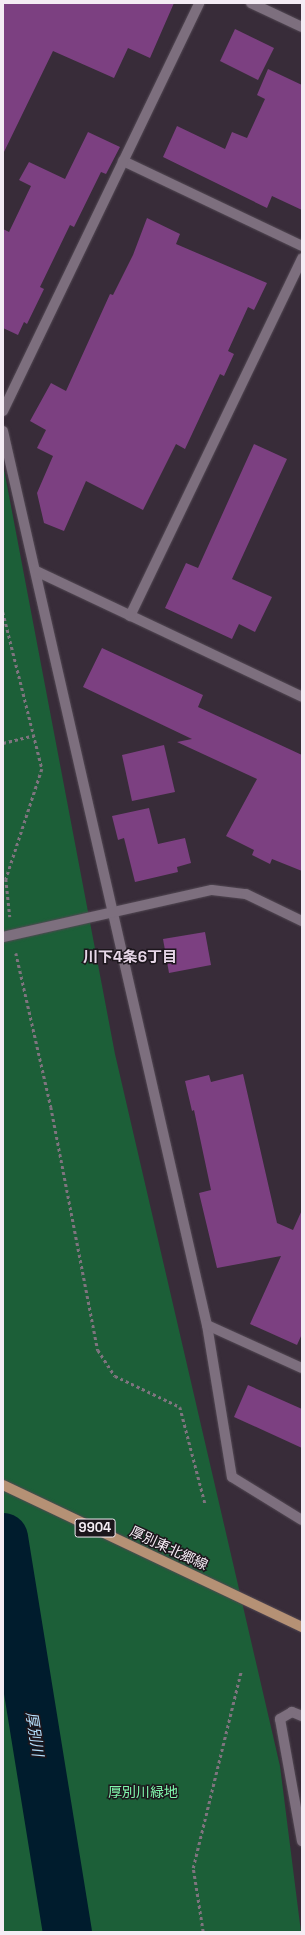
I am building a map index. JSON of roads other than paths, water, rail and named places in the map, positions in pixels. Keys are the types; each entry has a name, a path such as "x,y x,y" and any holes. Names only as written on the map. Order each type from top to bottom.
{"main road":[{"name":"厚別東北郷線","path":"3,1485 302,1627"}],"street":[{"path":"3,411 199,3"},
{"path":"251,3 302,27"},
{"path":"123,161 302,246"},
{"path":"130,616 302,258"},
{"path":"3,431 207,1325 232,1477 302,1520"},
{"path":"36,571 302,698"},
{"path":"8,936 112,910 212,890 230,890 246,894 302,921"},
{"path":"207,1325 302,1368"},
{"path":"302,1716 292,1712 280,1719 302,1841"}],"waterway":[{"name":"厚別川","path":"3,1537 67,1932"}],"district":[{"name":"川下4条6丁目","path":"130,957"}],"park label":[{"name":"厚別川緑地","path":"143,1792"}]}
